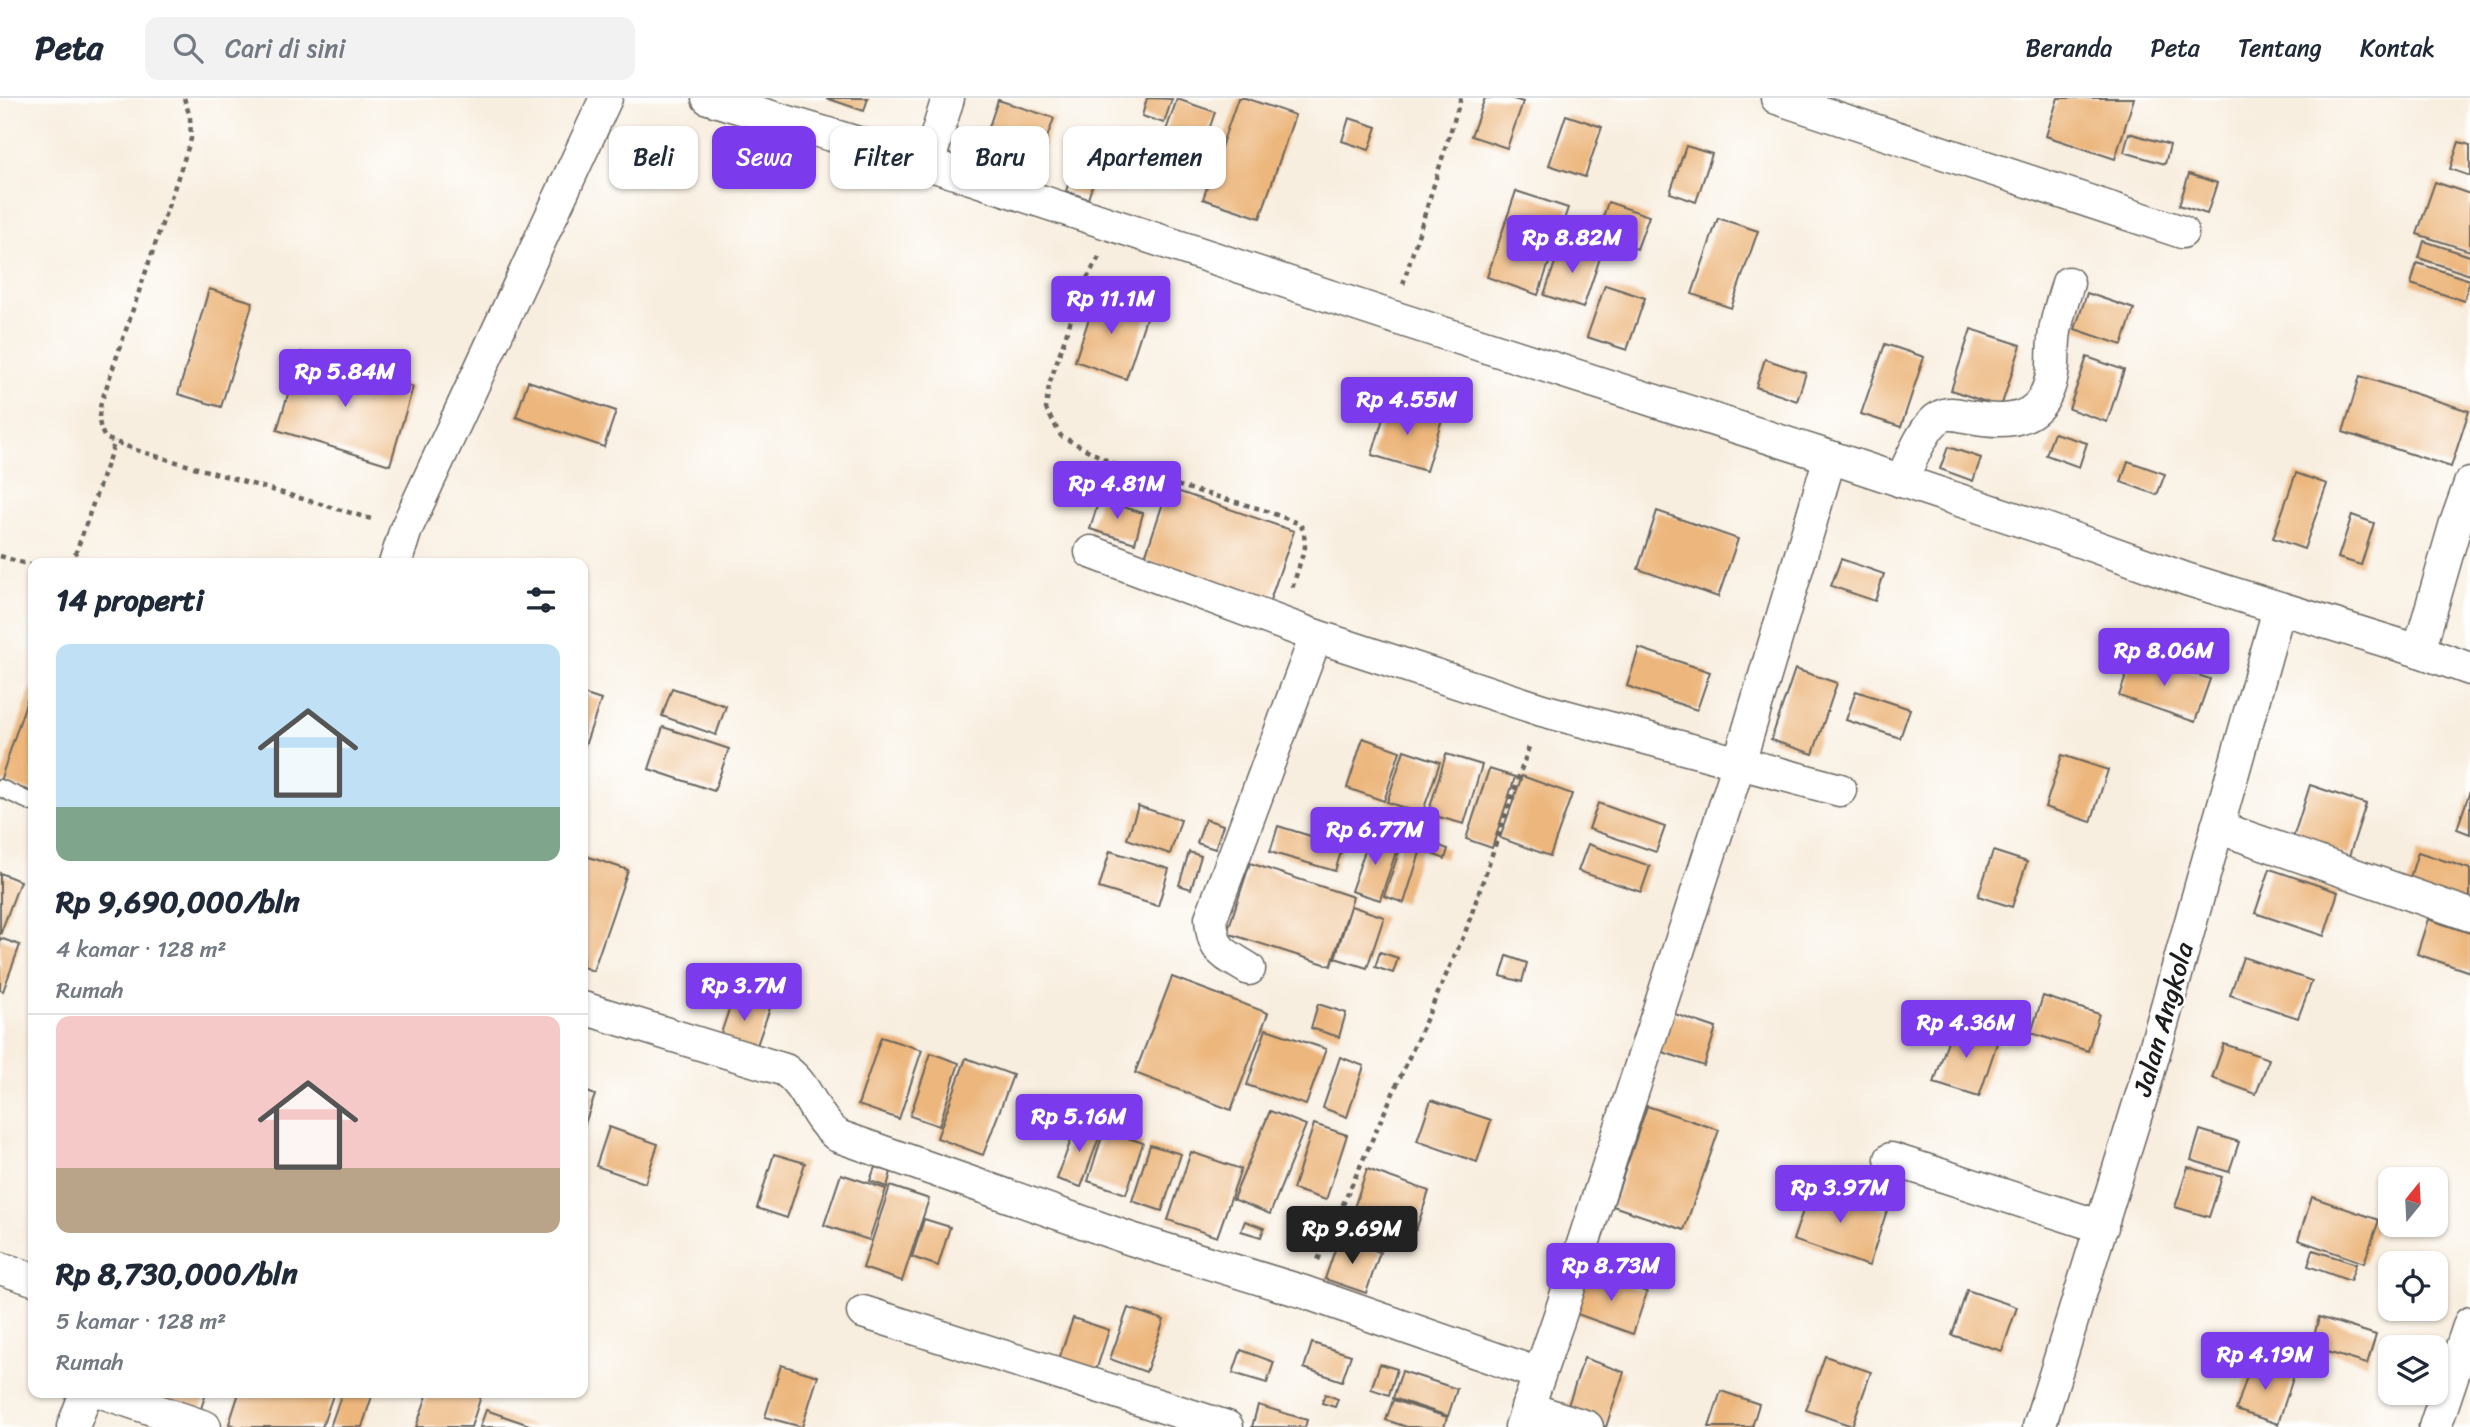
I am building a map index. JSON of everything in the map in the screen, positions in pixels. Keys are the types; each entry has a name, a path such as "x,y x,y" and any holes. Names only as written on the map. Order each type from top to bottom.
{"street":[{"path":"398,558 406,529 606,98"},
{"path":"708,98 830,135"},
{"path":"937,134 948,98"},
{"path":"1776,98 2182,233"},
{"path":"937,167 1830,457 2186,579 2470,669"},
{"path":"1901,481 1931,424 1940,416 1948,414 1983,419 2015,419 2030,414 2035,409 2043,398 2054,369 2054,341 2068,283"},
{"path":"1587,1427 1524,1418 1564,1305 1739,763 1830,457"},
{"path":"2419,651 2470,484"},
{"path":"1091,552 1316,636 1542,710 1840,790"},
{"name":"Jalan Angkola","path":"2039,1427 2102,1227 2279,609"},
{"path":"1249,969 1220,951 1212,939 1211,918 1316,636"},
{"path":"2217,827 2470,915"},
{"path":"588,1010 785,1070 798,1079 818,1117 838,1136 1130,1239 1304,1292 1539,1374"},
{"path":"1891,1159 2102,1227"},
{"path":"0,1268 28,1277"},
{"path":"863,1312 1227,1427"},
{"path":"2435,1427 2470,1324"},
{"path":"74,1427 84,1398"},
{"path":"120,1398 205,1427"}],"lane":[{"path":"0,788 28,801"}],"path":[{"path":"184,98 190,117 191,139 99,410 99,428 105,438 139,451 406,529"},
{"path":"1393,317 1461,98"},
{"path":"1115,225 1082,286 1049,385 1046,409 1061,436 1127,471 1264,510 1300,524 1305,547 1282,623"},
{"path":"74,558 115,442"},
{"path":"0,556 28,564"},
{"path":"1304,1292 1465,933 1542,710"}],"building":[{"path":"826,98 868,98 864,111"},
{"path":"1147,98 1172,99 1164,123 1142,116"},
{"path":"1238,98 1295,115 1260,218 1203,199 1206,189 1226,189 1226,133"},
{"path":"1485,98 1510,98 1523,102 1507,148 1471,136"},
{"path":"2058,98 2134,98 2115,159 2046,136"},
{"path":"1177,99 1215,112 1210,126 1168,126"},
{"path":"998,100 1054,118 1049,132 1049,126 989,126"},
{"path":"1566,115 1602,127 1585,177 1549,165"},
{"path":"1349,118 1377,127 1369,150 1342,141"},
{"path":"2129,133 2170,145 2165,164 2124,152"},
{"path":"2459,142 2470,145 2470,176 2450,169"},
{"path":"1686,146 1712,154 1696,202 1670,193"},
{"path":"2189,174 2217,183 2207,214 2179,205"},
{"path":"2435,182 2470,194 2470,251 2417,234"},
{"path":"1067,189 1091,189 1088,199"},
{"path":"1516,191 1568,208 1538,295 1487,277"},
{"path":"1608,202 1649,216 1637,249 1597,235"},
{"path":"1718,218 1758,231 1731,308 1692,294"},
{"path":"2424,241 2470,256 2470,275 2419,258"},
{"path":"1562,242 1601,255 1583,308 1544,295"},
{"path":"2417,263 2470,280 2464,301 2411,284"},
{"path":"1605,285 1645,298 1627,350 1587,337"},
{"path":"209,289 253,302 221,407 178,394"},
{"path":"2087,293 2134,309 2122,345 2075,329"},
{"path":"1097,294 1148,312 1126,379 1075,361"},
{"path":"1971,329 2021,345 2001,407 1951,390"},
{"path":"1885,344 1924,357 1901,427 1861,414"},
{"path":"301,352 413,387 390,465 277,430"},
{"path":"2087,357 2124,370 2107,422 2069,409"},
{"path":"1765,359 1806,373 1797,401 1756,387"},
{"path":"2360,376 2469,411 2451,467 2343,432"},
{"path":"528,381 616,411 604,447 516,417"},
{"path":"1388,402 1442,419 1426,471 1372,455"},
{"path":"2054,433 2087,443 2079,467 2046,455"},
{"path":"1948,447 1981,458 1973,481 1940,469"},
{"path":"2128,461 2165,474 2157,495 2121,482"},
{"path":"2296,473 2327,484 2304,549 2273,538"},
{"path":"1168,488 1294,531 1269,603 1144,560"},
{"path":"1099,500 1143,513 1135,543 1090,529"},
{"path":"1657,511 1738,539 1718,597 1638,569"},
{"path":"2352,515 2374,523 2361,565 2338,558"},
{"path":"1841,559 1884,574 1875,601 1831,586"},
{"path":"1639,648 1710,672 1697,710 1627,686"},
{"path":"2134,653 2210,679 2195,722 2119,696"},
{"path":"1795,669 1837,683 1813,754 1771,740"},
{"path":"672,688 726,706 716,735 662,716"},
{"path":"1856,691 1910,709 1900,738 1846,720"},
{"path":"588,696 601,700 588,737"},
{"path":"28,697 28,790 0,781"},
{"path":"663,727 729,749 714,791 649,769"},
{"path":"1363,738 1400,751 1384,801 1347,788"},
{"path":"1404,750 1440,762 1422,814 1387,802"},
{"path":"1446,754 1482,765 1464,824 1428,814"},
{"path":"2062,755 2108,770 2091,822 2045,807"},
{"path":"1489,769 1515,777 1492,848 1466,839"},
{"path":"1522,776 1572,794 1550,856 1500,838"},
{"path":"2310,785 2366,804 2349,856 2293,838"},
{"path":"2470,791 2470,834 2457,829"},
{"path":"1598,803 1665,827 1656,852 1589,829"},
{"path":"1138,806 1181,820 1170,854 1127,839"},
{"path":"1205,819 1223,825 1215,849 1197,843"},
{"path":"1278,826 1343,846 1335,871 1270,852"},
{"path":"1371,833 1399,843 1380,900 1351,891"},
{"path":"1405,834 1424,840 1404,903 1384,896"},
{"path":"1427,841 1448,849 1445,859 1424,851"},
{"path":"1588,844 1650,866 1641,892 1578,871"},
{"path":"1110,851 1169,869 1158,906 1099,888"},
{"path":"1993,851 2027,862 2012,907 1978,896"},
{"path":"1189,852 1201,856 1191,889 1179,885"},
{"path":"2418,852 2470,869 2470,907 2407,887"},
{"path":"588,857 628,870 593,971 588,969"},
{"path":"1250,863 1353,897 1331,966 1227,933"},
{"path":"2270,869 2338,892 2324,936 2255,913"},
{"path":"0,873 20,881 0,935"},
{"path":"1351,906 1384,917 1367,968 1335,958"},
{"path":"2428,919 2470,933 2470,972 2417,954"},
{"path":"0,938 20,945 3,991 0,990"},
{"path":"1380,952 1398,958 1393,973 1375,967"},
{"path":"1507,956 1527,963 1522,982 1501,976"},
{"path":"2243,957 2312,981 2298,1018 2230,995"},
{"path":"1172,977 1268,1013 1231,1110 1135,1073"},
{"path":"734,995 770,1008 755,1051 719,1039"},
{"path":"2043,996 2099,1014 2088,1051 2031,1033"},
{"path":"1318,1004 1346,1013 1339,1037 1311,1028"},
{"path":"1672,1013 1716,1028 1704,1066 1660,1051"},
{"path":"1954,1022 1999,1037 1979,1097 1934,1083"},
{"path":"1266,1029 1326,1049 1306,1105 1247,1085"},
{"path":"881,1037 922,1050 899,1119 858,1105"},
{"path":"2224,1044 2269,1059 2256,1094 2212,1078"},
{"path":"931,1053 959,1063 939,1126 910,1116"},
{"path":"1340,1057 1364,1066 1347,1117 1323,1108"},
{"path":"966,1058 1013,1075 983,1155 937,1138"},
{"path":"588,1092 595,1095 588,1115"},
{"path":"1431,1100 1491,1120 1477,1162 1417,1141"},
{"path":"1647,1106 1719,1130 1684,1230 1613,1206"},
{"path":"1270,1111 1306,1125 1270,1214 1233,1199"},
{"path":"1078,1120 1102,1129 1081,1187 1057,1179"},
{"path":"1314,1124 1347,1135 1326,1200 1293,1189"},
{"path":"609,1127 658,1144 645,1183 596,1166"},
{"path":"1104,1130 1143,1143 1126,1194 1088,1181"},
{"path":"2200,1130 2239,1142 2229,1172 2191,1160"},
{"path":"1150,1145 1181,1154 1162,1211 1132,1201"},
{"path":"1191,1152 1241,1169 1217,1237 1168,1220"},
{"path":"774,1154 805,1163 787,1218 757,1208"},
{"path":"875,1167 891,1172 887,1187 870,1181"},
{"path":"2188,1167 2222,1177 2209,1217 2175,1207"},
{"path":"1367,1169 1429,1191 1416,1230 1354,1208"},
{"path":"841,1174 886,1189 869,1240 824,1225"},
{"path":"1812,1184 1887,1210 1869,1266 1793,1240"},
{"path":"890,1186 929,1199 902,1281 863,1268"},
{"path":"2312,1197 2378,1220 2364,1263 2298,1240"},
{"path":"924,1219 950,1227 938,1266 912,1257"},
{"path":"1245,1221 1264,1228 1261,1237 1241,1231"},
{"path":"1339,1238 1380,1252 1366,1293 1325,1279"},
{"path":"2313,1250 2356,1264 2350,1281 2308,1266"},
{"path":"1588,1272 1647,1292 1633,1334 1574,1313"},
{"path":"1967,1290 2017,1307 2002,1351 1952,1335"},
{"path":"1128,1308 1164,1320 1146,1372 1110,1359"},
{"path":"2319,1317 2376,1335 2367,1364 2311,1347"},
{"path":"1073,1318 1109,1330 1093,1380 1056,1368"},
{"path":"1312,1343 1351,1355 1342,1381 1304,1368"},
{"path":"1241,1350 1274,1362 1267,1383 1233,1373"},
{"path":"1825,1356 1871,1372 1852,1426 1806,1410"},
{"path":"1584,1358 1624,1372 1606,1427 1565,1414"},
{"path":"2252,1361 2294,1375 2278,1424 2236,1410"},
{"path":"1380,1364 1397,1369 1389,1395 1371,1389"},
{"path":"781,1365 818,1376 802,1427 765,1417"},
{"path":"1402,1371 1457,1389 1448,1416 1393,1398"},
{"path":"1721,1391 1759,1404 1752,1427 1709,1427"},
{"path":"1325,1394 1338,1399 1335,1407 1322,1403"},
{"path":"152,1398 204,1398 198,1418"},
{"path":"237,1398 332,1398 322,1427 239,1427 229,1424"},
{"path":"340,1398 371,1398 362,1427 330,1427"},
{"path":"426,1398 480,1398 471,1427 416,1427"},
{"path":"1393,1400 1447,1417 1444,1427 1407,1427 1386,1420"},
{"path":"1258,1405 1307,1420 1305,1427 1252,1427"},
{"path":"486,1410 535,1427 480,1427"}]}
